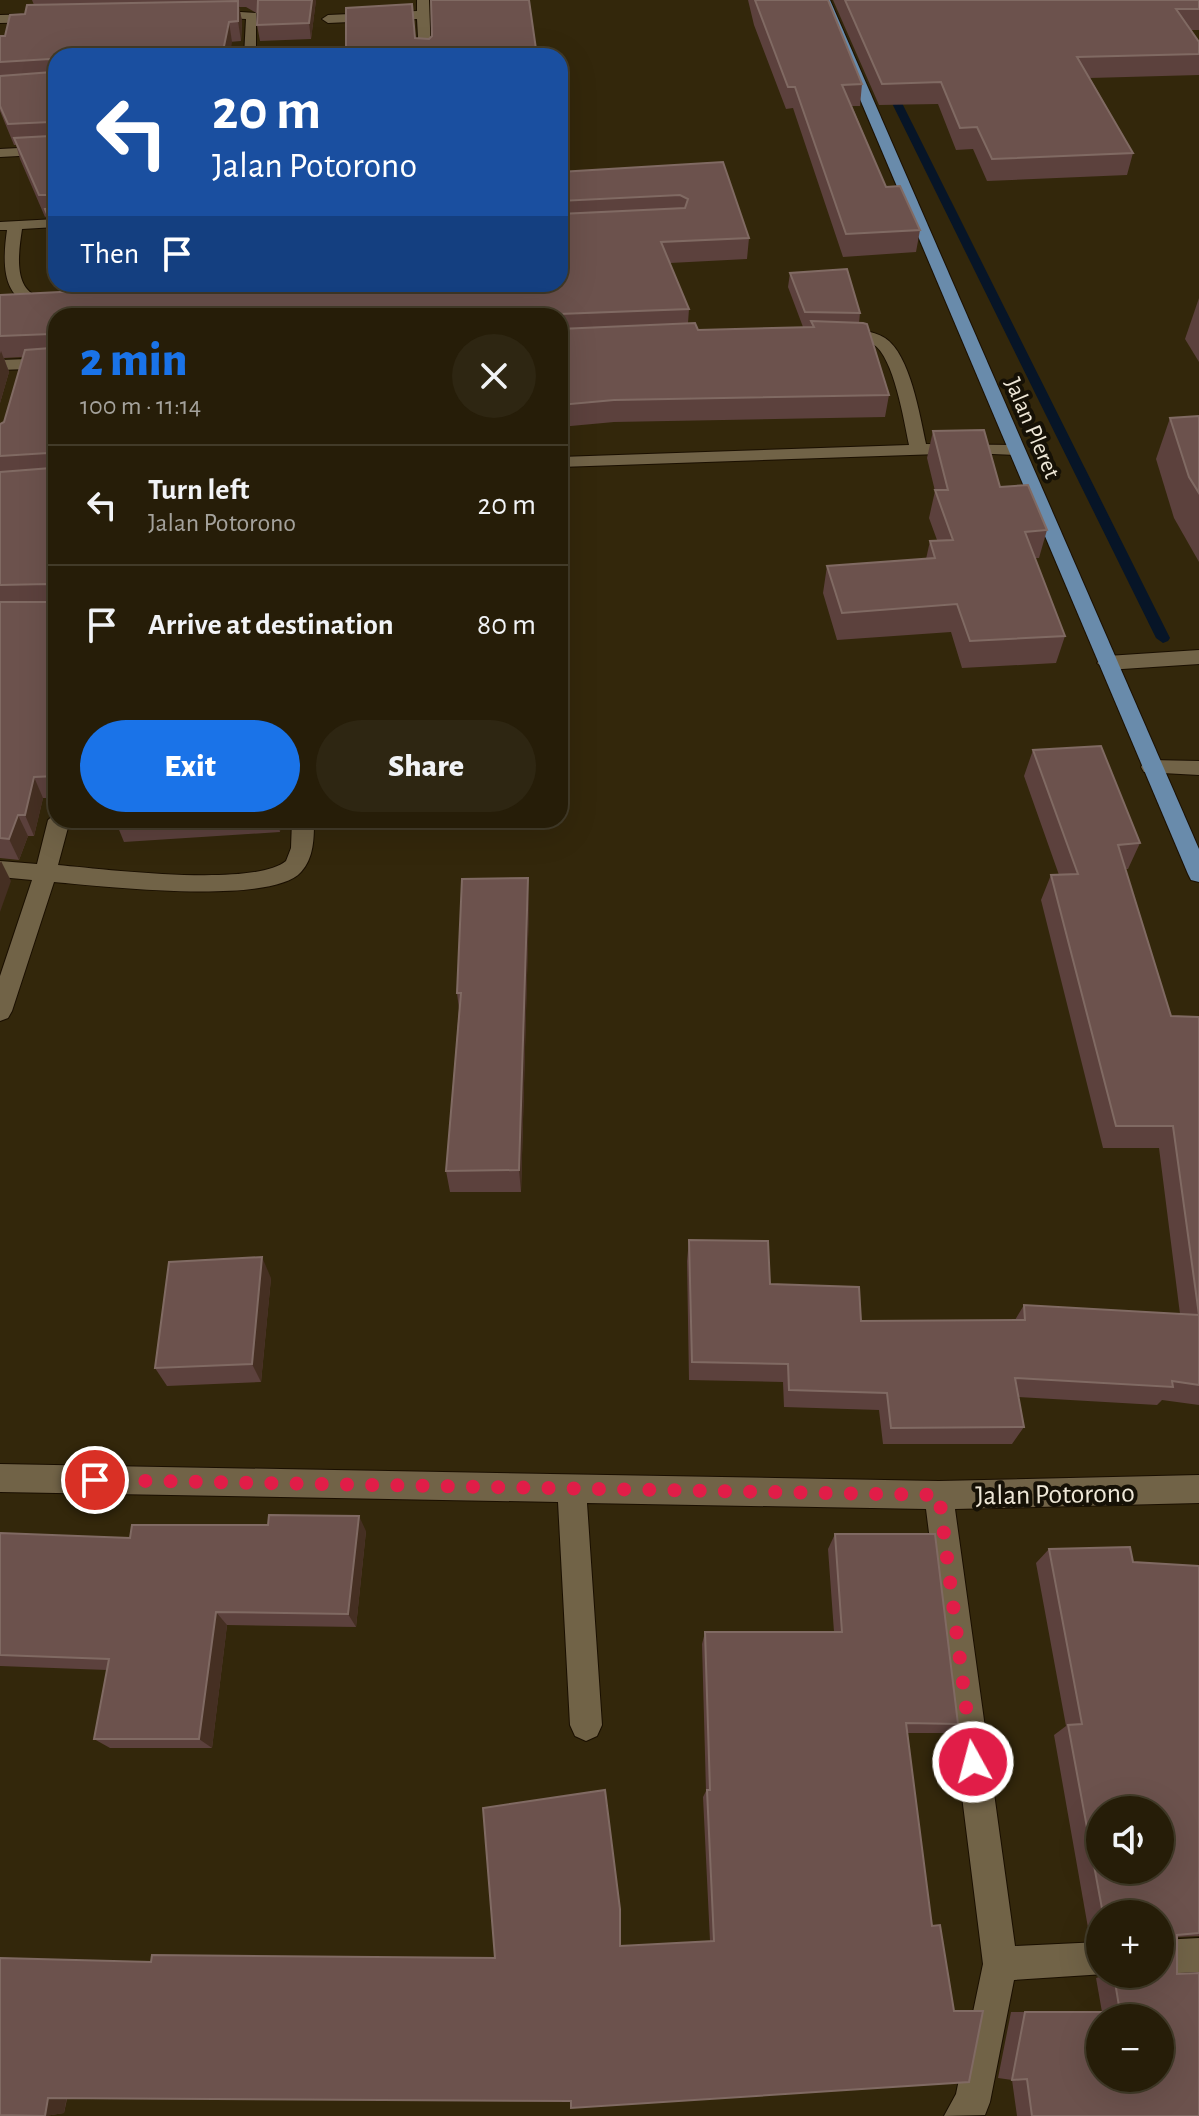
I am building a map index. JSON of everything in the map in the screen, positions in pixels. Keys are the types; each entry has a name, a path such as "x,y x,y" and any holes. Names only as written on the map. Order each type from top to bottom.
{"main road":[{"name":"Jalan Pleret","path":"824,0 1199,874"}],"street":[{"path":"423,0 424,48"},
{"path":"190,14 237,13 252,16 250,48"},
{"path":"328,19 422,15"},
{"path":"0,19 63,17"},
{"path":"0,153 48,150"},
{"path":"48,223 7,225 12,277 27,298 47,304 77,303"},
{"path":"819,334 873,337 886,346 909,406 919,450"},
{"path":"0,365 21,371 48,365"},
{"path":"568,462 919,450 1016,450"},
{"path":"1107,663 1199,657"},
{"path":"1151,767 1199,768"},
{"path":"0,1011 57,828"},
{"path":"0,869 224,884 266,879 290,870 300,856 302,828"},
{"name":"Jalan Potorono","path":"0,1478 939,1495 1199,1489"},
{"path":"572,1489 586,1725"},
{"path":"939,1495 1000,1964 972,2102 962,2116"},
{"path":"1174,1956 1199,1955"},
{"path":"1000,1964 1086,1960"}],"building":[{"path":"258,0 312,0 309,23 257,25"},
{"path":"431,0 529,0 536,48 346,48 346,8 412,4 415,38 429,39 432,36"},
{"path":"755,0 828,0 862,84 842,85 886,187 900,186 920,230 846,234 795,87 788,87"},
{"path":"845,0 1199,0 1199,9 1176,9 1199,42 1199,54 1077,57 1133,153 992,159 977,127 960,128 941,82 882,84"},
{"path":"238,1 238,21 229,22 224,48 48,48 48,59 0,62 0,36 5,36 10,15 25,14 27,5"},
{"path":"48,72 48,122 8,124 0,106 0,76"},
{"path":"48,136 48,195 39,195 14,138"},
{"path":"723,162 749,238 661,242 689,309 568,314 568,308 48,308 48,334 0,336 0,295 60,292 568,292 568,214 685,208 688,199 680,195 568,201 568,172"},
{"path":"847,269 860,313 805,312 790,273"},
{"path":"811,321 867,324 889,395 614,400 568,404 568,329 695,323 698,330 814,327"},
{"path":"48,348 48,453 0,456 0,424 4,422 25,350"},
{"path":"1199,416 1199,493 1189,477 1170,418"},
{"path":"984,430 1000,487 1028,485 1047,530 1025,532 1065,636 970,641 957,604 842,613 827,566 935,558 930,541 953,540 935,490 948,490 933,431"},
{"path":"48,468 48,584 0,585 0,472"},
{"path":"0,602 48,602 48,776 34,777 25,815 18,815 9,839 0,838"},
{"path":"1101,746 1140,843 1118,845 1171,1016 1199,1017 1199,1315 1173,1126 1116,1126 1051,875 1078,874 1033,750"},
{"path":"528,878 519,1170 446,1171 461,993 457,993 462,879"},
{"path":"689,1240 768,1241 770,1284 859,1287 861,1321 1025,1320 1024,1305 1199,1315 1199,1385 1172,1381 1173,1387 1015,1378 1024,1427 891,1428 887,1393 789,1390 788,1364 692,1362"},
{"path":"262,1257 252,1364 155,1368 169,1262"},
{"path":"269,1515 359,1516 348,1614 216,1612 199,1739 94,1739 109,1659 0,1655 0,1533 130,1538 132,1525 268,1525"},
{"path":"835,1534 935,1534 958,1724 906,1723 932,1926 940,1925 954,2011 983,2011 969,2082 571,2108 571,2101 48,2098 45,2116 0,2115 0,1958 151,1962 152,1955 495,1958 483,1808 605,1790 620,1909 620,1946 714,1941 707,1790 710,1790 705,1632 842,1632"},
{"path":"1130,1547 1133,1562 1199,1566 1199,1933 1177,1935 1177,1974 1199,1973 1199,2116 1032,2116 1027,2079 1012,2080 1025,2012 1086,2012 1086,2092 1174,2092 1174,2004 1119,2004 1116,1988 1174,1988 1174,1900 1100,1900 1097,1884 1174,1884 1174,1796 1086,1796 1086,1822 1068,1725 1082,1724 1049,1549"}],"waterway":[{"path":"888,85 1163,638"}],"route":[{"path":"95,1480 939,1495 973,1762"}]}
